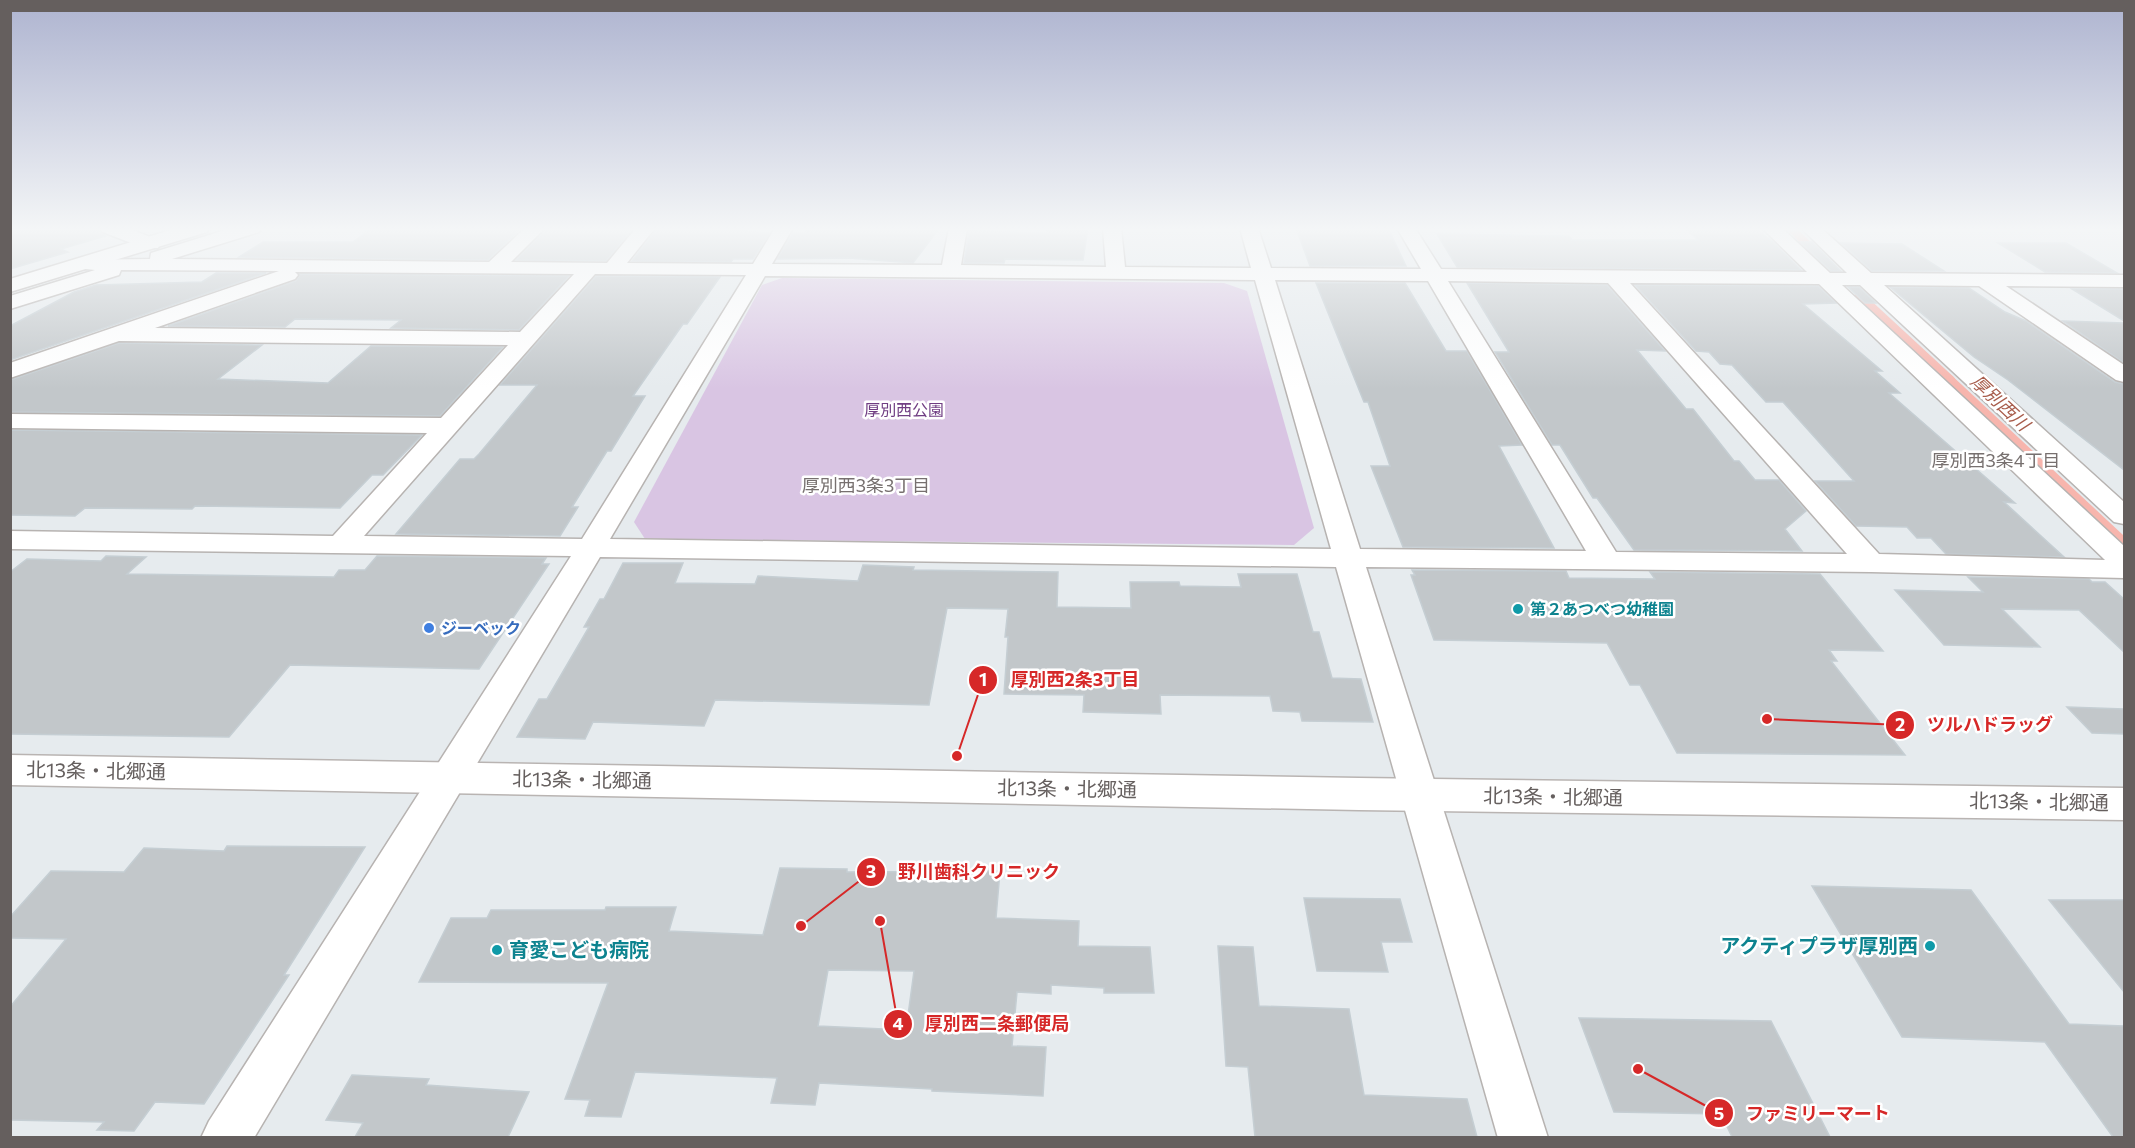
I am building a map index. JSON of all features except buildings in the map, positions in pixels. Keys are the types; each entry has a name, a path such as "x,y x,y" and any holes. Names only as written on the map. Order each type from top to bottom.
{"main road":[{"path":"10,286 27,282"},
{"name":"北13条・北郷通","path":"10,770 1422,795 2124,804"}],"street":[{"path":"10,303 77,282"},
{"path":"10,371 268,282"},
{"path":"340,544 526,339 588,282"},
{"path":"226,1137 753,282"},
{"path":"1264,282 1422,795 1523,1137"},
{"path":"1438,282 1606,560"},
{"path":"1617,282 1871,562"},
{"path":"1828,282 2124,562"},
{"path":"1868,282 2124,516"},
{"path":"1986,282 2124,375"},
{"path":"119,334 526,339"},
{"path":"10,421 447,426"},
{"path":"10,540 1349,558 1871,562 2124,569"}],"green space":[{"name":"厚別西公園","path":"772,282 1224,283 1247,291 1314,528 1294,545 645,539 634,522 762,285"}],"waterway":[{"name":"厚別西川","path":"1859,295 1951,380"},
{"name":"厚別西川","path":"1949,379 2124,542"}],"place":[{"name":"第２あつべつ幼稚園","path":"1518,609"},
{"name":"ジーベック","path":"429,628"},
{"name":"ツルハドラッグ","path":"1767,719"},
{"name":"厚別西2条3丁目","path":"957,756"},
{"name":"厚別西二条郵便局","path":"880,921"},
{"name":"野川歯科クリニック","path":"801,926"},
{"name":"アクティプラザ厚別西","path":"1930,946"},
{"name":"育愛こども病院","path":"497,950"},
{"name":"ファミリーマート","path":"1638,1069"}],"district":[{"name":"厚別西3条4丁目","path":"1996,461"},
{"name":"厚別西3条3丁目","path":"866,486"}]}
